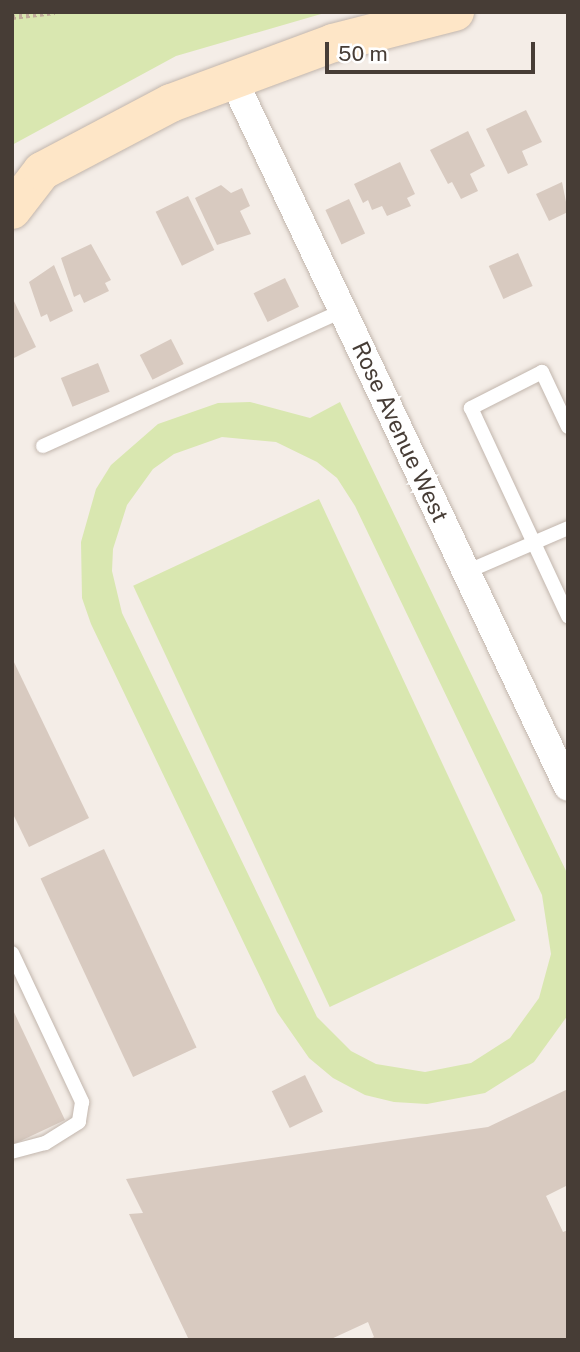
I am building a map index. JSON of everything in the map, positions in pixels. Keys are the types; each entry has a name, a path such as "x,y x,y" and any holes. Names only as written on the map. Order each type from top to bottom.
{"street":[{"path":"12,210 27,174 118,128 232,77 333,43 454,12"},
{"name":"Rose Avenue West","path":"232,77 567,786"}],"lane":[{"path":"43,446 342,311"},
{"path":"568,427 542,372 471,408 568,616"},
{"path":"466,572 568,528"},
{"path":"12,953 82,1102 79,1122 45,1143 12,1152"}],"path":[{"path":"12,17 55,12"}],"green space":[{"path":"12,12 328,12 176,56 12,145"},
{"path":"250,402 310,418 340,402 568,875 568,1015 534,1062 485,1093 427,1104 394,1102 365,1095 333,1078 309,1058 277,1012 91,624 82,598 81,542 96,489 111,465 158,424 218,403","holes":["222,437 276,442 317,462 337,478 355,506 542,895 551,954 539,998 510,1038 471,1063 425,1072 376,1064 351,1051 317,1017 122,613 112,571 113,549 127,505 153,469 174,454"]},
{"path":"319,499 516,920 330,1007 133,586"}],"building":[{"path":"526,110 542,142 522,151 528,165 508,174 486,129"},
{"path":"468,131 485,166 470,174 478,191 461,199 452,182 448,184 430,150"},
{"path":"400,162 415,194 407,198 411,206 387,216 382,206 372,210 368,200 363,203 354,184"},
{"path":"562,182 568,212 549,221 536,194"},
{"path":"221,185 231,193 242,188 250,206 240,211 251,234 217,245 195,198"},
{"path":"188,196 214,250 182,266 156,212"},
{"path":"349,199 365,233 341,244 325,210"},
{"path":"91,244 111,280 105,283 109,291 84,303 80,294 74,297 61,258"},
{"path":"518,253 533,286 503,299 489,266"},
{"path":"54,265 73,311 50,322 47,314 41,317 29,282"},
{"path":"285,278 299,307 268,322 254,293"},
{"path":"12,297 36,347 12,359"},
{"path":"171,339 184,364 153,380 140,355"},
{"path":"98,363 110,392 73,407 61,378"},
{"path":"12,658 89,818 29,847 12,812"},
{"path":"104,849 197,1047 133,1077 41,879"},
{"path":"12,1008 65,1120 12,1145"},
{"path":"305,1075 323,1112 290,1128 272,1091"},
{"path":"568,1089 568,1185 546,1196 563,1232 568,1230 568,1340 368,1340 374,1337 368,1322 329,1340 189,1340 129,1214 143,1213 126,1179 488,1127"}]}
